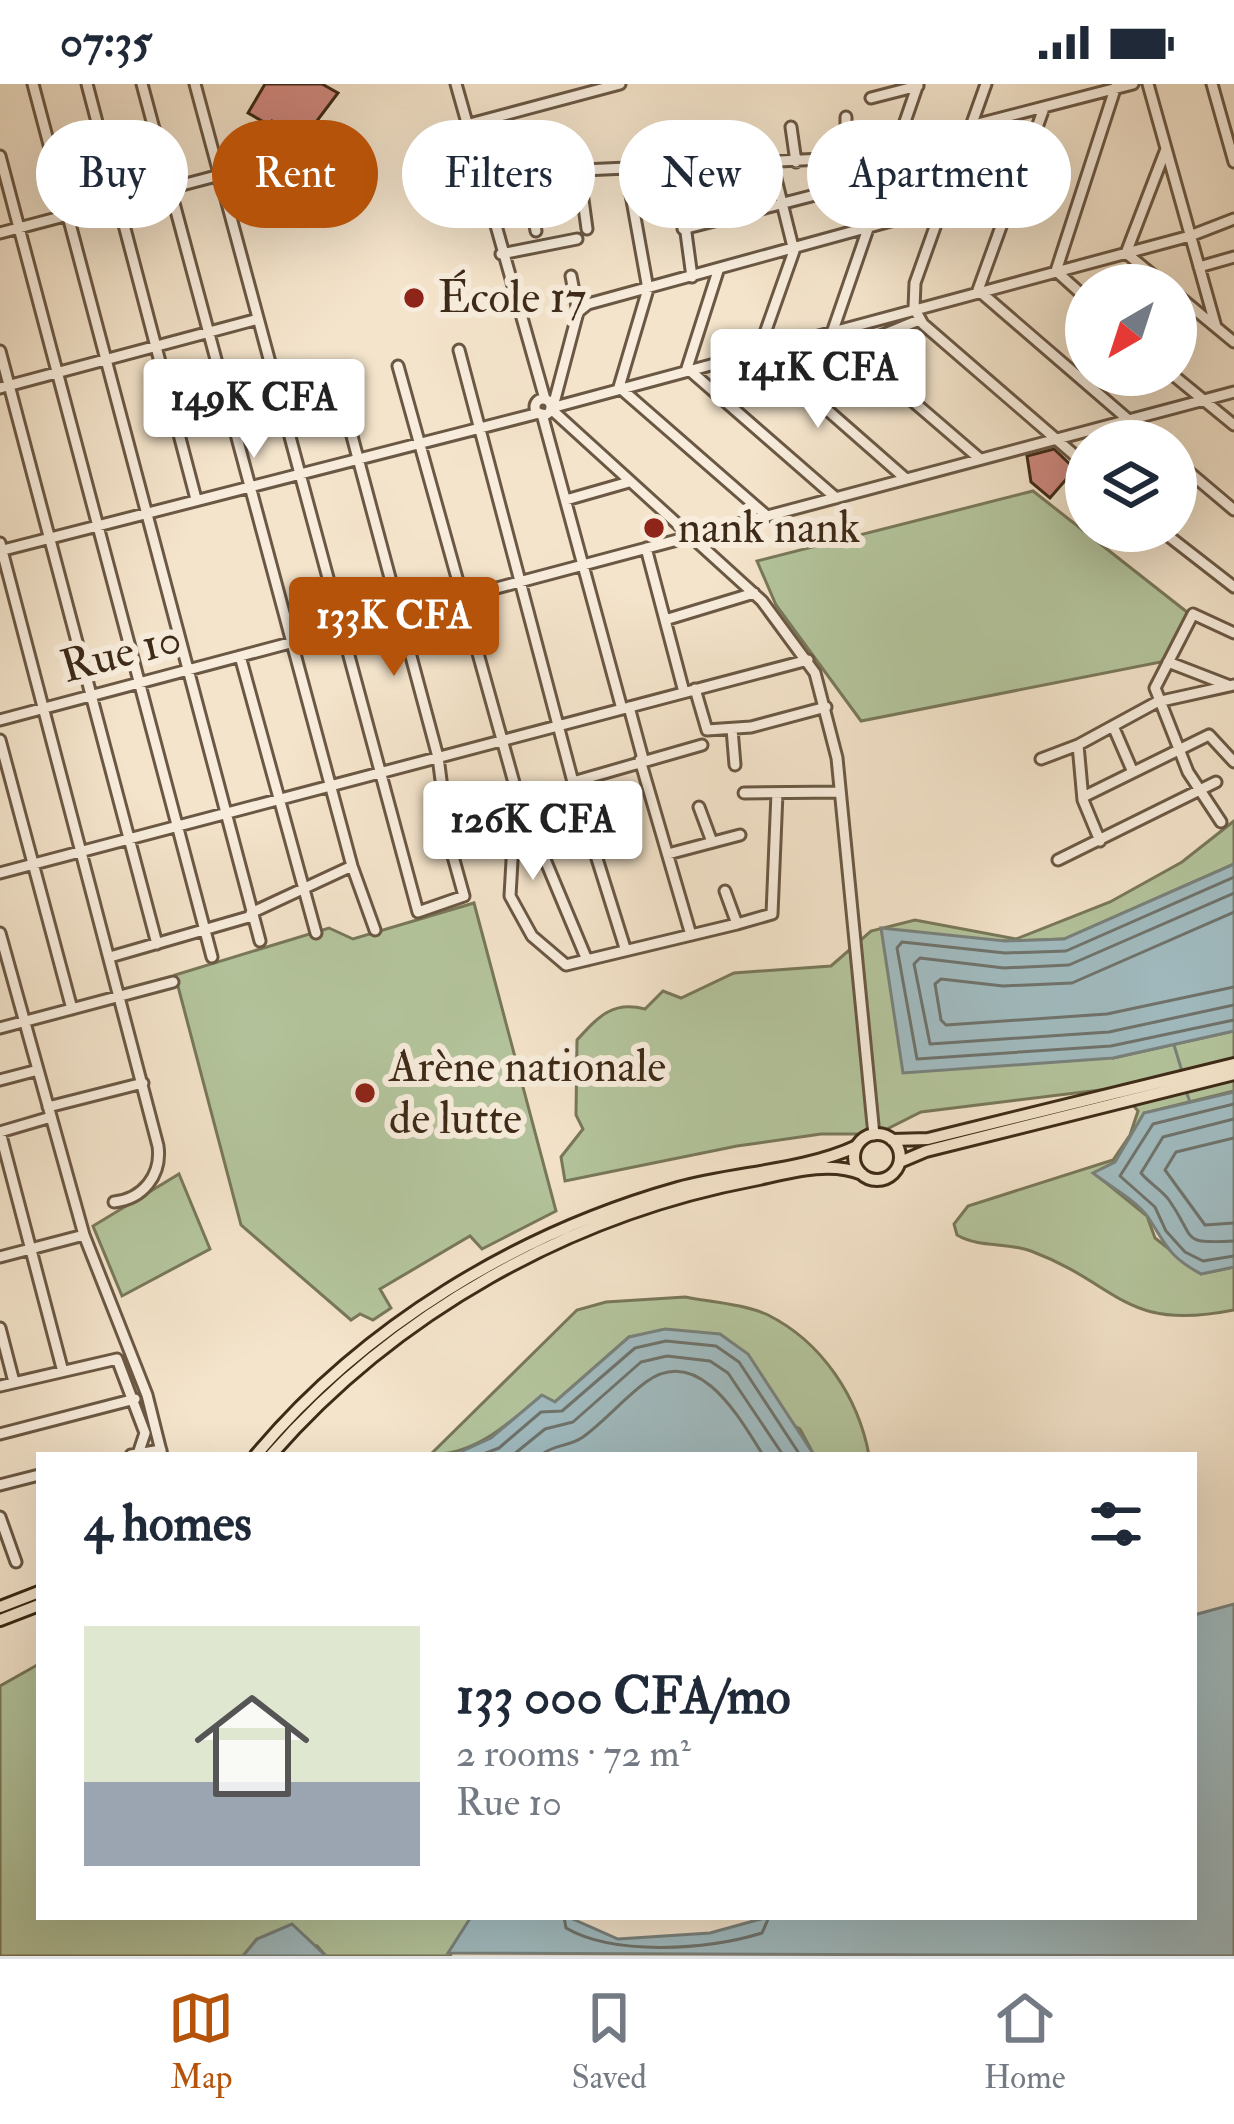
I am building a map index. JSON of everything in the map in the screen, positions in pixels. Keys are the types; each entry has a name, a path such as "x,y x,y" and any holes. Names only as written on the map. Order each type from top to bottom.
{"main road":[{"path":"259,1452 319,1390 459,1282 539,1240 647,1197 857,1146 874,1135 892,1140 928,1139 1234,1064"},
{"path":"274,1452 315,1408 401,1334 543,1248 703,1191 819,1169 884,1179 900,1162 926,1151 1234,1075"},
{"path":"892,1140 900,1162"},
{"path":"857,1146 855,1161 862,1174"},
{"path":"0,1607 36,1593"},
{"path":"0,1620 36,1606"}],"street":[{"path":"33,84 43,120"},
{"path":"88,84 97,120"},
{"path":"142,84 152,120"},
{"path":"195,84 212,146"},
{"path":"455,84 465,120"},
{"path":"485,120 618,84"},
{"path":"974,120 986,84"},
{"path":"996,120 1133,84"},
{"path":"1148,84 1216,327"},
{"path":"1212,84 1234,162"},
{"path":"871,98 918,85"},
{"path":"905,120 918,85"},
{"path":"1056,271 1116,86"},
{"path":"978,290 1044,108"},
{"path":"790,128 796,162"},
{"path":"1126,253 1166,149"},
{"path":"0,156 212,957"},
{"path":"783,163 807,161"},
{"path":"759,350 794,251 783,207"},
{"path":"113,1202 141,1191 160,1161 1,548 1190,236 1234,219"},
{"path":"0,233 36,223"},
{"path":"71,228 260,941"},
{"path":"125,228 196,500"},
{"path":"181,228 352,866 375,930"},
{"path":"234,228 413,910 418,912 463,899 449,842 438,758 337,380"},
{"path":"494,228 545,406 583,565 691,934"},
{"path":"619,387 648,289 637,228"},
{"path":"687,228 683,229 692,277"},
{"path":"832,330 867,228"},
{"path":"578,312 588,304 876,228"},
{"path":"935,228 915,283 914,308 919,320 1065,446"},
{"path":"501,254 577,239"},
{"path":"1126,253 1139,264"},
{"path":"1199,267 1234,257"},
{"path":"687,368 718,271"},
{"path":"1056,271 1065,279"},
{"path":"545,406 578,312 571,276"},
{"path":"978,290 1128,420"},
{"path":"1197,311 1234,342"},
{"path":"4,387 258,319"},
{"path":"919,320 861,344 858,354 981,459"},
{"path":"459,350 573,782 625,948"},
{"path":"759,350 906,479"},
{"path":"0,352 4,387 50,538 157,944"},
{"path":"398,366 500,741 587,960"},
{"path":"687,368 836,498"},
{"path":"619,387 767,516"},
{"name":"Rue 10","path":"0,720 1234,392"},
{"path":"1197,396 1234,425"},
{"path":"567,427 568,408 576,397"},
{"path":"545,406 754,593 808,659 826,707 840,792 874,1135"},
{"path":"1197,479 1234,511"},
{"path":"566,500 629,482"},
{"path":"646,548 665,620 705,729 732,729 826,707"},
{"path":"1189,552 1234,587"},
{"path":"665,620 754,593"},
{"path":"1222,822 1198,792 1177,749 1157,702 1157,680 1193,614 1234,633"},
{"path":"240,656 316,933"},
{"path":"0,873 808,659"},
{"path":"1168,662 1232,686"},
{"path":"1042,759 1157,702 1232,686"},
{"path":"1113,725 1132,770"},
{"path":"732,729 736,765"},
{"path":"1083,797 1212,735 1234,762"},
{"path":"0,740 72,1009"},
{"path":"573,782 702,745"},
{"path":"1078,745 1083,797 1100,841"},
{"path":"1058,860 1216,782"},
{"path":"516,790 510,896 532,936 554,959 566,964 737,924 773,910 777,793"},
{"path":"744,794 840,792"},
{"path":"699,807 712,842"},
{"path":"668,854 740,835"},
{"path":"110,957 252,914 352,866"},
{"path":"725,891 737,924"},
{"path":"0,933 84,1235 147,1395 162,1452"},
{"path":"0,1028 173,982"},
{"path":"0,1080 38,1070"},
{"path":"62,1368 0,1132 143,1083"},
{"path":"0,1257 84,1235"},
{"path":"0,1328 14,1382"},
{"path":"0,1386 117,1359 145,1433 136,1452"},
{"path":"0,1434 135,1399"},
{"path":"0,1486 36,1476"},
{"path":"0,1517 16,1562"}],"green space":[{"path":"1033,491 1065,516 1065,552 1111,552 1192,616 1166,661 861,721 776,605 757,561"},
{"path":"1234,821 1234,864 1064,939 1005,941 1113,1058 1234,1031 1234,1091 1144,1113 1115,1162 1094,1173 1147,1216 1155,1238 1201,1274 1234,1267 1234,1310 1168,1315 1145,1310 1031,1251 957,1235 954,1224 968,1206 1113,1160 1130,1135 1138,1111 1128,1099 1108,1089 921,1112 877,1134 821,1134 737,1146 565,1181 561,1157 583,1129 576,1115 577,1040 607,1013 624,1007 645,1009 663,991 681,998 734,973 831,966 871,931 915,920 1016,939 1110,902 1182,862"},
{"name":"Arène nationale de lutte","path":"474,903 556,1211 482,1249 470,1236 380,1289 391,1308 373,1320 360,1314 351,1320 241,1225 175,975 329,928 353,939"},
{"path":"179,1174 210,1249 122,1296 93,1226"},
{"path":"685,1297 768,1315 805,1340 835,1373 856,1412 868,1452 812,1452 800,1429 629,1337 555,1402 541,1396 476,1444 454,1452 433,1452 577,1310 606,1302"},
{"path":"36,1666 36,1920 469,1920 450,1956 326,1956 317,1946 257,1939 243,1956 0,1956 0,1686"}],"water":[{"path":"1234,864 1234,1031 1113,1058 903,1073 881,928 1005,941 1064,939"},
{"path":"1234,1092 1234,1267 1201,1274 1175,1256 1137,1205 1093,1173 1115,1162 1144,1113"},
{"path":"665,1329 720,1334 748,1354 812,1452 461,1452 491,1438 542,1395 555,1402 629,1337"},
{"path":"1234,1604 1234,1956 448,1953 469,1920 575,1920 618,1939 710,1933 757,1920 1197,1920 1197,1614"},
{"path":"292,1924 326,1956 243,1956 257,1939"}],"building":[{"path":"265,84 322,84 338,93 318,120 260,120 248,113"},
{"path":"1054,449 1065,459 1065,481 1050,498 1031,482 1027,456"}],"waterway":[{"path":"1174,1045 1181,1068"},
{"path":"1187,1094 1190,1102"}],"place":[{"name":"École 17","path":"414,298"},
{"name":"nank nank","path":"654,528"},
{"name":"Arène nationale de lutte","path":"365,1093"}]}
